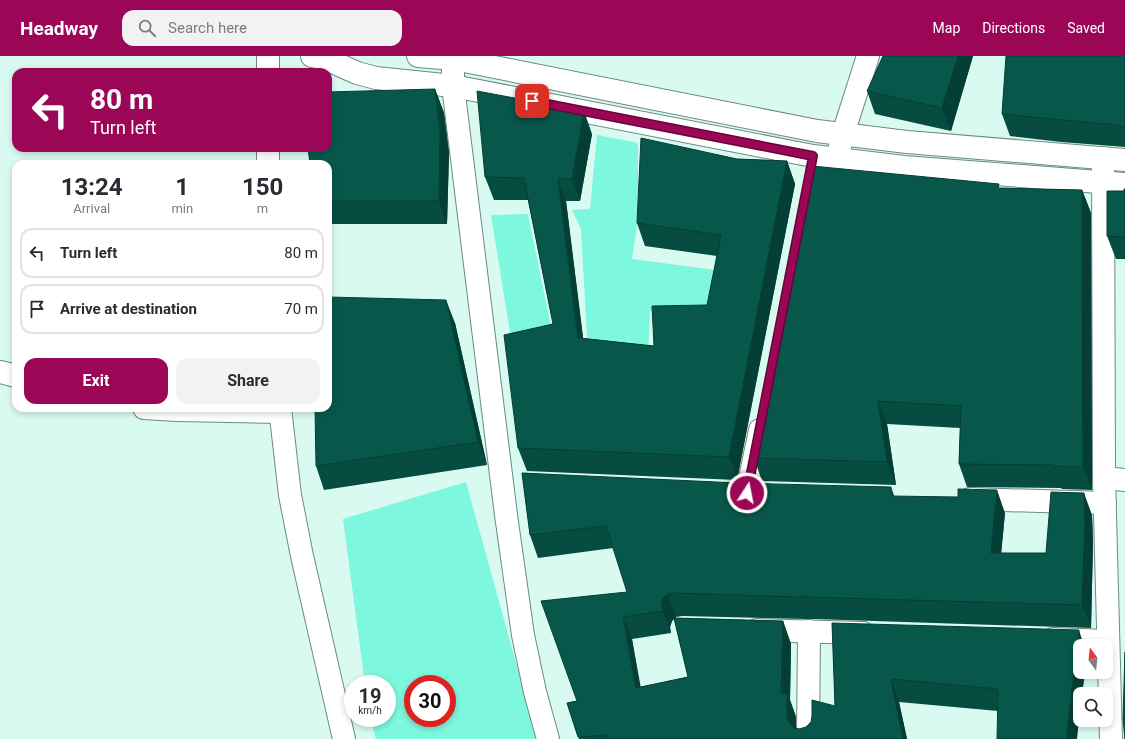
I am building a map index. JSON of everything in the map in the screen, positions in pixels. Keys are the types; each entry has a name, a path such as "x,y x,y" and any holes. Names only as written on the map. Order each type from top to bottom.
{"street":[{"path":"268,56 268,68"},
{"path":"418,56 453,58 817,131 907,142 1125,160"},
{"path":"837,159 843,134 868,56"},
{"path":"326,57 357,73 376,78 453,86 811,164 837,159 904,167 1125,184"},
{"path":"453,58 453,86 511,482 523,636 535,692 548,739"},
{"path":"1103,158 1115,479 1105,503 1108,639"},
{"path":"0,372 12,375"},
{"path":"747,493 764,407"},
{"path":"280,412 294,518 344,739"},
{"path":"954,499 1105,503"},
{"path":"738,629 880,634"},
{"path":"808,739 809,631"},
{"path":"1037,639 1073,640"},
{"path":"1109,679 1111,739"}],"green space":[{"path":"597,135 638,143 638,220 632,259 716,270 703,317 650,311 648,359 588,354 581,229 572,210 590,209"},
{"path":"528,214 553,336 512,345 491,215"},
{"path":"466,482 537,739 376,739 373,727 396,727 396,675 364,675 343,519"}],"building":[{"path":"883,56 958,56 942,108 867,91"},
{"path":"1006,56 1125,56 1125,128 1118,125 1002,114"},
{"path":"435,89 440,130 439,201 332,201 332,160 310,160 308,152 332,152 332,92"},
{"path":"477,91 584,111 572,179 558,178 578,338 654,346 652,306 707,305 721,235 637,223 641,138 737,159 787,161 729,457 518,448 504,335 553,324 524,178 485,177"},
{"path":"812,162 812,166 999,184 998,188 1082,190 1083,467 1053,465 959,464 961,406 878,401 887,462 754,458"},
{"path":"1124,189 1125,237 1107,236 1107,191 1124,191"},
{"path":"332,297 446,300 478,442 316,466 315,412 332,412"},
{"path":"522,473 738,483 891,487 892,496 958,497 958,489 997,490 991,553 1046,553 1051,492 1084,493 1085,521 1082,605 674,593 668,594 663,598 661,605 663,611 623,617 636,688 688,677 674,618 783,621 781,693 787,694 787,716 789,722 793,727 799,729 806,727 811,722 812,700 835,706 832,623 1079,630 1078,639 1073,639 1073,679 1066,739 997,739 998,689 891,679 903,739 608,739 607,735 578,737 567,703 577,701 541,601 627,592 606,526 530,535"},
{"path":"1125,652 1125,739 1123,719"}],"route":[{"path":"532,101 813,156 747,493"}]}
